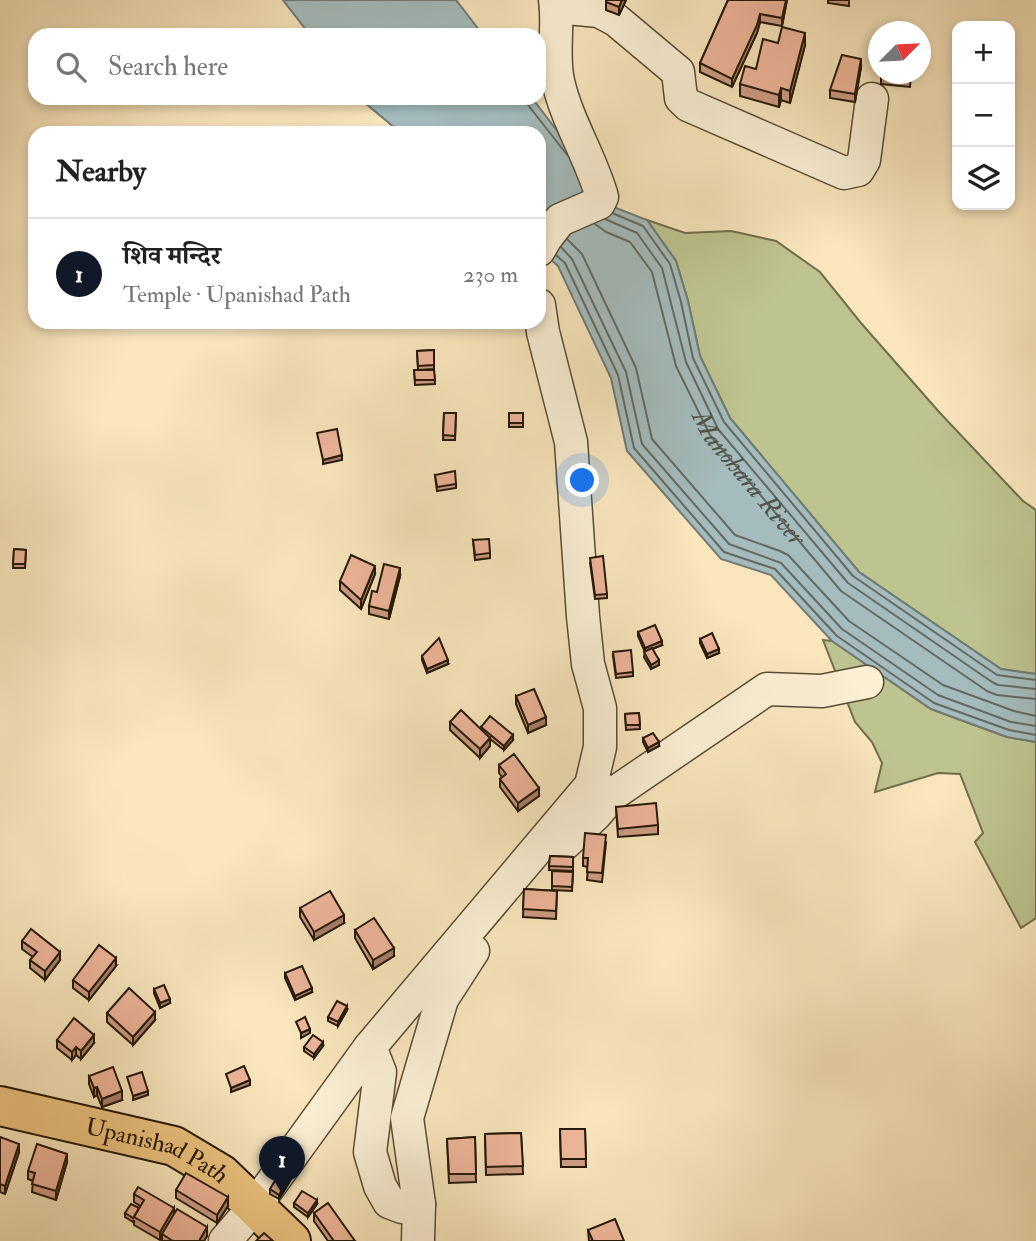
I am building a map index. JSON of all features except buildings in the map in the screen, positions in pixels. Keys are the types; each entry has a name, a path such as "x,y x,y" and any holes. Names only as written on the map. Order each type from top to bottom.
{"main road":[{"name":"Upanishad Path","path":"0,1106 174,1146 221,1174 291,1241"}],"street":[{"path":"546,238 560,220 599,203 601,195 570,119 558,79 556,4 599,11 616,20 678,72 681,98 688,105 844,173 858,170 864,160 872,99"},
{"path":"418,1241 419,1204 407,1118 442,999 505,900 596,814 602,790 600,708 588,664 571,442 543,329"},
{"path":"225,1241 254,1206 370,1047 602,790 767,689 822,691 867,682"},
{"path":"370,1047 380,1072 370,1152 380,1186 389,1202 402,1207 419,1204"}],"green space":[{"path":"647,220 685,233 731,231 776,241 820,272 940,413 1023,501 1036,510 1036,674 1001,669 859,572 730,418 700,356 676,261"},
{"path":"823,640 832,641 931,709 1007,737 1036,742 1036,918 1021,928 975,842 983,833 960,774 938,773 875,792 882,763 872,742 855,722"}],"water":[{"path":"283,0 456,0 478,28 305,28"},
{"name":"Manohara River","path":"367,105 537,105 616,208 647,220 676,261 700,356 730,418 859,572 1001,669 1036,674 1036,742 1007,737 931,709 832,641 771,575 721,559 627,451 611,378 558,266 546,255 546,126 393,126"}],"place":[{"name":"शिव मन्दिर","path":"282,1194"}]}
